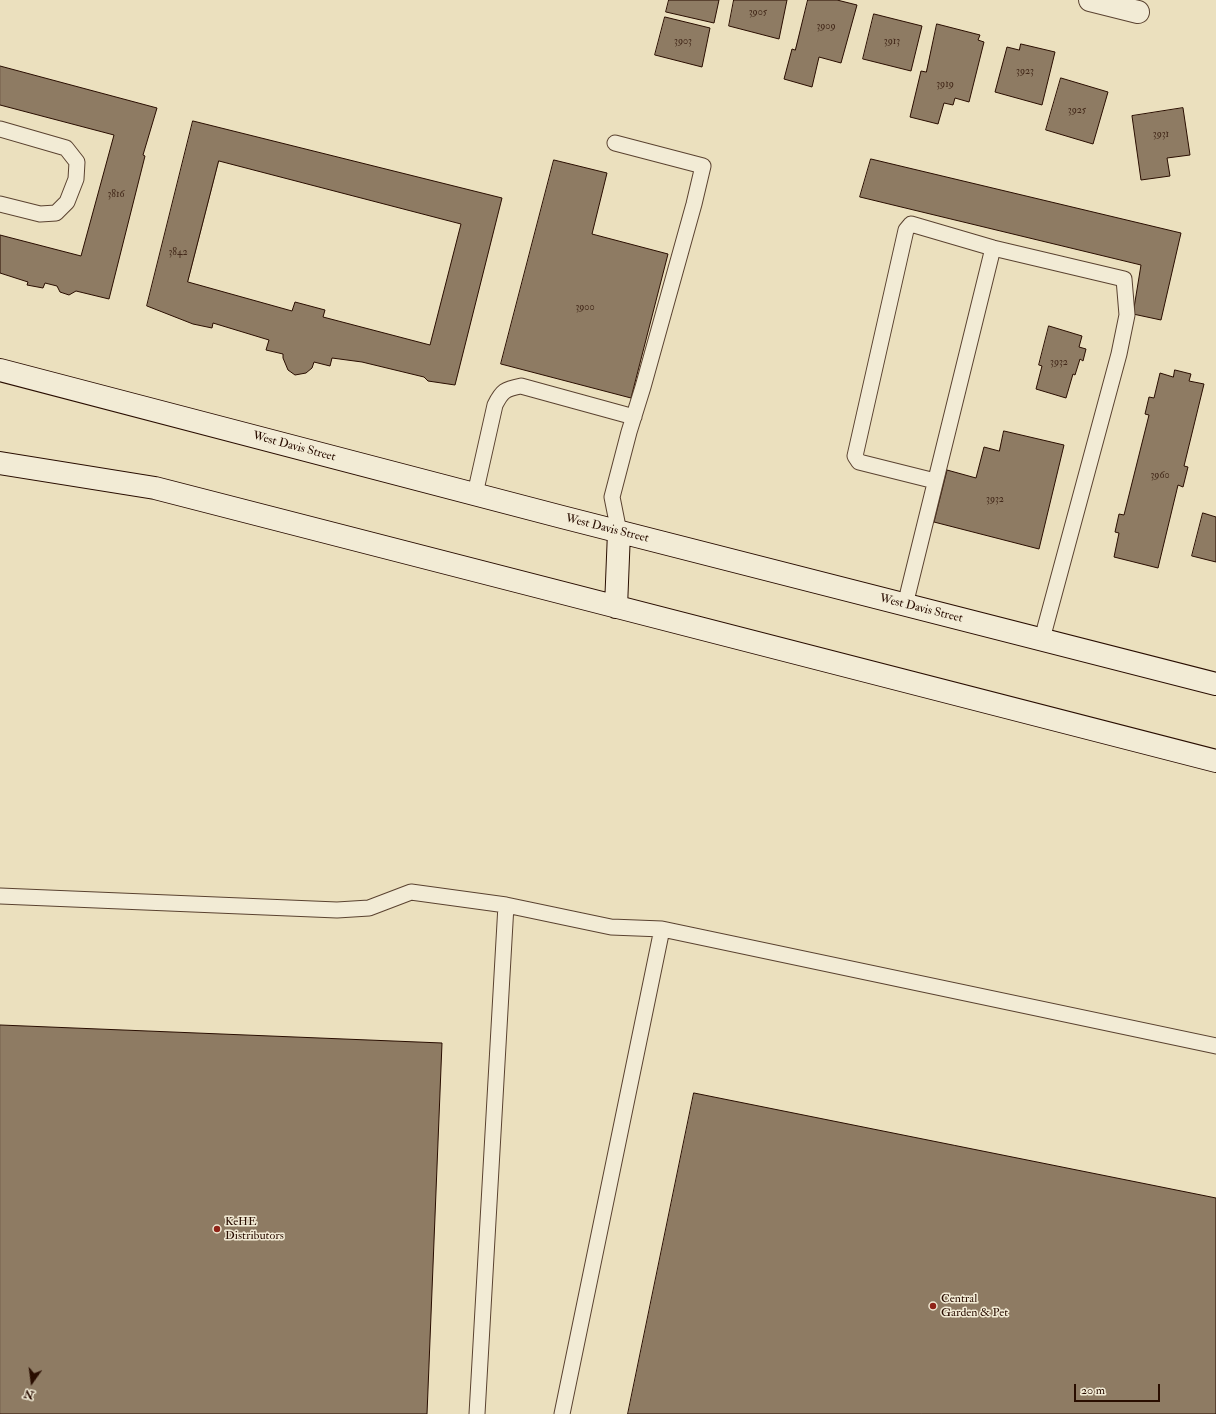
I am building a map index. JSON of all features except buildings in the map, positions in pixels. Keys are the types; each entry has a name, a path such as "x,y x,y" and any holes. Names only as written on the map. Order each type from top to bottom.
{"main road":[{"path":"1090,0 1138,12"},
{"name":"West Davis Street","path":"0,370 619,532 1216,684"},
{"path":"0,463 155,488 1216,761"},
{"path":"616,606 619,532"}],"lane":[{"path":"0,129 66,148 77,162 76,179 67,202 56,213 40,214 0,204"},
{"path":"615,143 703,166 694,204 612,497 619,532"},
{"path":"935,481 859,462 855,456 906,230 911,224 993,248 1124,279 1127,315 1119,354 1042,639"},
{"path":"905,605 993,248"},
{"path":"475,494 495,405 501,393 510,388 521,386 634,417"},
{"path":"0,896 337,910 369,908 411,892 506,905 611,927 662,929 1216,1046"},
{"path":"477,1414 506,905"},
{"path":"562,1414 662,929"}],"place":[{"name":"KeHE Distributors","path":"217,1229"},
{"name":"Central Garden & Pet","path":"933,1306"}]}
